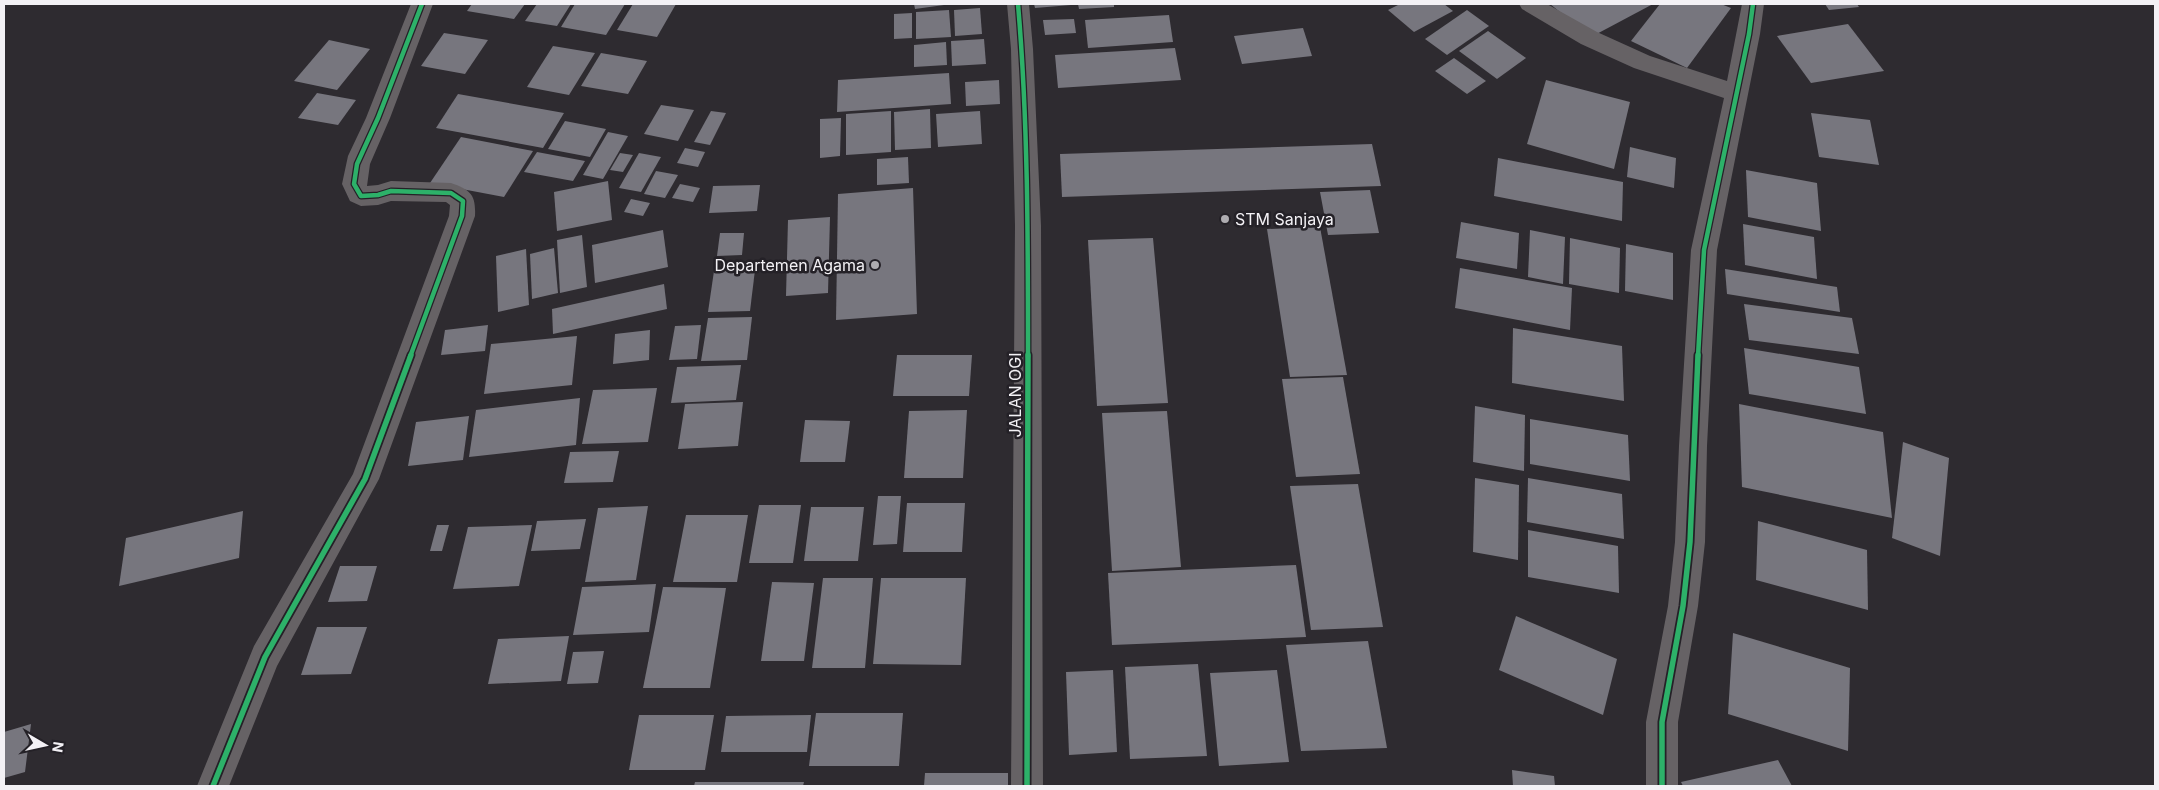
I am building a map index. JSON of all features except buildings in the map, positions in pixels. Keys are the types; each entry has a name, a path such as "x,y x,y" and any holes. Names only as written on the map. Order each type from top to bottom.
{"street":[{"path":"212,786 265,657 365,478 462,216 463,200 451,193 391,191 378,196 361,196 355,189 354,179 358,165 410,30 422,4"},
{"name":"JALAN OGI","path":"1018,4 1022,49 1028,226 1027,786"},
{"path":"1530,4 1589,38 1642,62 1736,93"},
{"path":"1662,786 1662,722 1683,606 1690,542 1693,446 1704,250 1720,180 1749,34 1753,4"}],"cycle path":[{"path":"213,786 265,657 365,479 462,216 463,201 451,193 391,191 378,195 361,196 354,184 355,171 360,156 378,118 404,46 422,4"},
{"path":"1018,4 1022,49 1028,226 1027,786"},
{"path":"1662,786 1662,722 1683,606 1690,542 1693,446 1704,250 1749,34 1753,4"}],"place":[{"name":"STM Sanjaya","path":"1225,219"},
{"name":"Departemen Agama","path":"875,265"}]}
